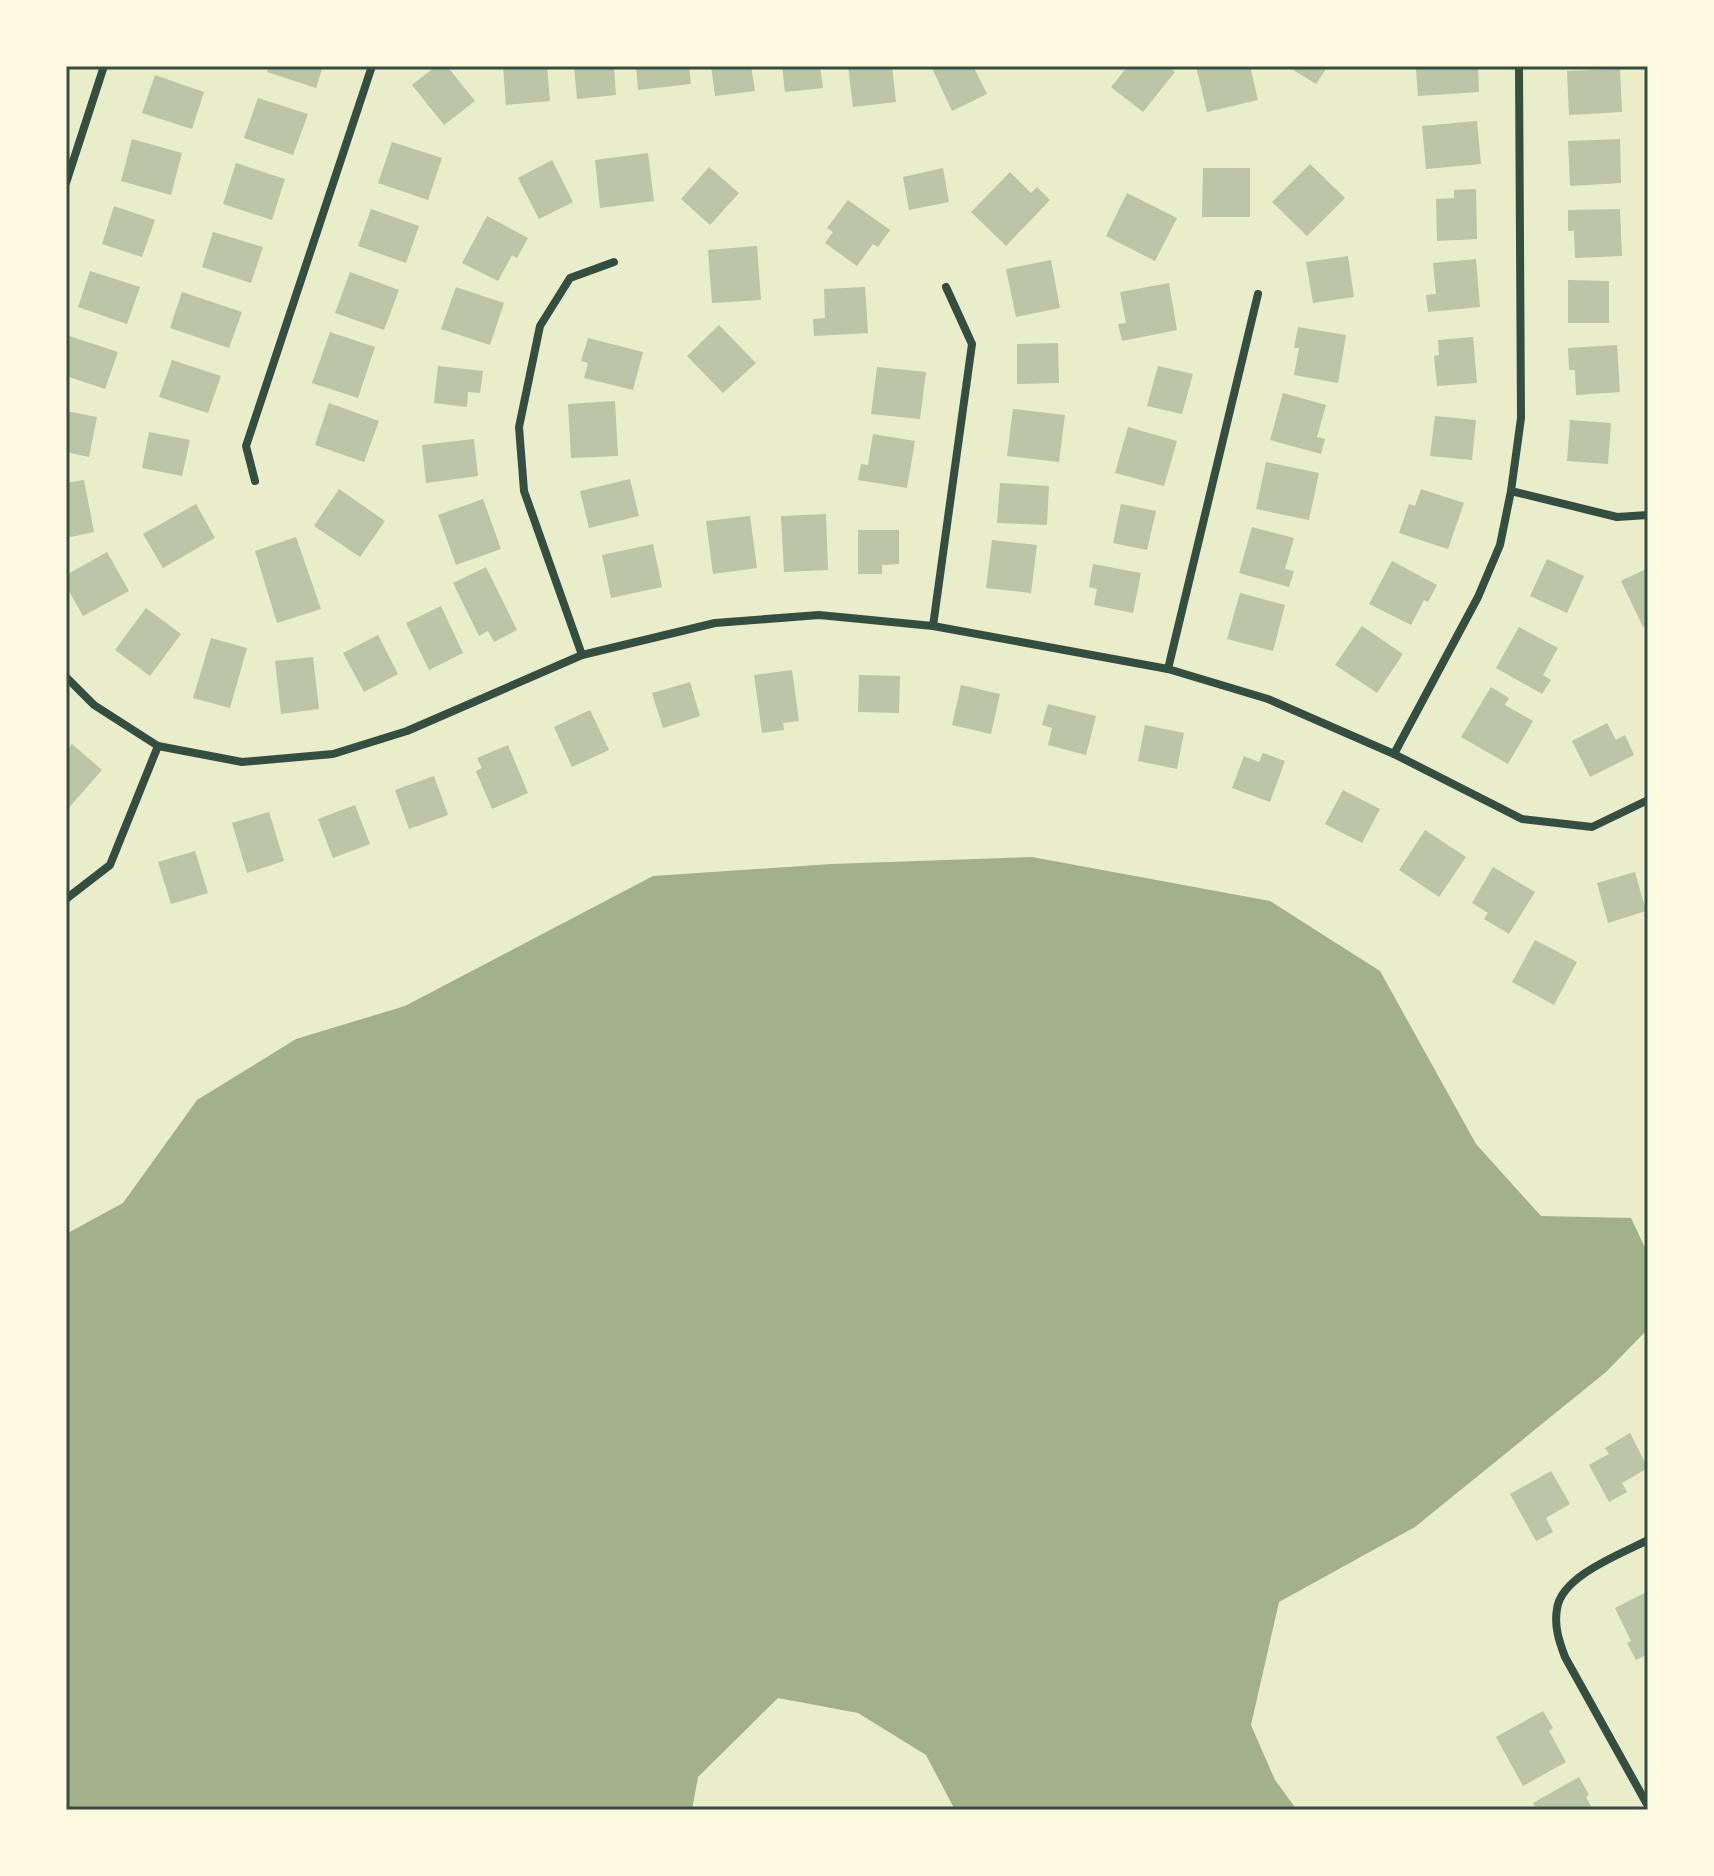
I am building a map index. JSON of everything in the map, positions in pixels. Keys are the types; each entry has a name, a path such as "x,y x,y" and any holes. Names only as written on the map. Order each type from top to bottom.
{"street":[{"path":"66,183 104,66"},
{"path":"255,481 246,446 372,66"},
{"path":"1394,754 1478,597 1500,545 1511,491 1521,418 1519,66"},
{"path":"582,655 524,491 519,427 540,326 570,278 614,262"},
{"path":"933,626 972,344 946,287"},
{"path":"1168,669 1258,294"},
{"path":"1511,491 1617,517 1648,515"},
{"path":"66,677 94,705 158,746 242,762 333,754 407,731 582,655 715,623 819,615 933,626 1168,669 1268,699 1394,754 1522,819 1592,827 1648,800"},
{"path":"66,899 110,865 158,746"},
{"path":"1648,1540 1574,1579 1557,1605 1556,1631 1565,1657 1648,1806"}],"shaded area":[{"path":"1032,857 1270,901 1380,971 1476,1144 1541,1216 1631,1218 1648,1254 1648,1329 1606,1372 1415,1527 1279,1602 1251,1725 1275,1780 1297,1810 955,1810 926,1755 858,1713 778,1698 698,1777 692,1810 66,1810 66,1234 123,1203 197,1100 296,1039 405,1006 653,876 831,864"}],"building":[{"path":"269,66 323,66 316,88 267,72"},
{"path":"436,66 447,66 475,101 444,125 412,85"},
{"path":"503,66 547,66 550,101 506,105"},
{"path":"574,66 614,66 616,95 577,99"},
{"path":"636,66 689,66 691,84 638,90"},
{"path":"711,66 751,66 755,91 715,96"},
{"path":"782,66 820,66 823,88 785,92"},
{"path":"848,66 892,66 896,102 853,107"},
{"path":"931,66 973,66 987,94 952,111"},
{"path":"1128,66 1167,66 1175,72 1143,112 1111,87"},
{"path":"1196,66 1250,66 1258,100 1207,112"},
{"path":"1287,66 1328,66 1316,84"},
{"path":"1478,66 1479,92 1418,96 1416,69"},
{"path":"1620,69 1622,112 1569,115 1567,71"},
{"path":"155,75 204,92 192,129 142,113"},
{"path":"258,98 308,114 293,155 244,138"},
{"path":"1477,121 1481,164 1426,169 1422,126"},
{"path":"132,139 182,153 171,195 121,181"},
{"path":"1620,139 1621,183 1570,186 1568,141"},
{"path":"392,142 442,158 428,200 378,183"},
{"path":"648,153 654,201 600,208 595,160"},
{"path":"552,160 573,202 539,219 518,178"},
{"path":"236,163 285,179 272,220 223,204"},
{"path":"1310,164 1345,198 1307,236 1272,202"},
{"path":"709,167 739,193 710,225 681,199"},
{"path":"943,168 949,202 909,210 903,177"},
{"path":"1203,168 1250,168 1250,217 1202,217"},
{"path":"1010,172 1031,193 1037,187 1050,200 1006,246 971,212"},
{"path":"1476,189 1477,239 1437,241 1436,199 1454,198 1454,190"},
{"path":"1127,193 1177,218 1155,261 1106,236"},
{"path":"848,200 890,230 878,247 873,244 857,266 825,243 833,232 827,228"},
{"path":"114,206 155,220 142,257 102,244"},
{"path":"371,209 419,226 406,263 358,246"},
{"path":"1620,209 1622,256 1575,258 1574,231 1568,231 1568,210"},
{"path":"487,216 528,238 517,258 512,255 498,281 462,263"},
{"path":"213,232 263,247 251,283 202,267"},
{"path":"757,246 761,300 712,303 708,250"},
{"path":"1348,256 1354,297 1313,303 1306,262"},
{"path":"1476,259 1480,307 1428,312 1426,295 1436,294 1433,263"},
{"path":"1051,260 1060,308 1016,317 1006,269"},
{"path":"90,271 140,287 127,324 78,307"},
{"path":"350,272 399,290 384,330 335,313"},
{"path":"1568,280 1609,281 1609,323 1568,323"},
{"path":"1169,283 1177,330 1122,341 1118,324 1126,323 1120,292"},
{"path":"456,287 504,303 490,345 441,329"},
{"path":"865,287 868,333 814,336 813,319 825,318 824,289"},
{"path":"182,292 242,312 229,348 170,328"},
{"path":"719,325 756,363 723,393 687,356"},
{"path":"1298,327 1346,335 1338,383 1294,375 1299,348 1294,348"},
{"path":"330,332 375,347 358,398 312,383"},
{"path":"69,336 118,352 105,389 66,376"},
{"path":"1473,337 1477,383 1437,386 1434,356 1439,355 1438,340"},
{"path":"588,338 643,352 633,390 584,378 588,363 581,361"},
{"path":"1058,343 1059,383 1017,384 1017,344"},
{"path":"1617,345 1620,392 1576,395 1575,370 1569,370 1568,348"},
{"path":"172,360 221,376 208,413 159,397"},
{"path":"438,366 483,371 480,393 468,392 467,407 434,403"},
{"path":"1158,366 1193,374 1182,414 1147,406"},
{"path":"877,367 926,372 920,419 871,414"},
{"path":"1283,393 1326,405 1317,437 1325,439 1321,454 1270,440"},
{"path":"615,401 618,456 571,458 568,404"},
{"path":"329,403 379,421 364,462 315,445"},
{"path":"1013,409 1065,415 1059,462 1007,456"},
{"path":"66,411 97,417 89,457 66,452"},
{"path":"1435,416 1476,420 1472,460 1430,456"},
{"path":"1570,420 1611,423 1608,464 1567,461"},
{"path":"1128,427 1177,441 1164,486 1115,473"},
{"path":"149,432 190,440 182,476 142,468"},
{"path":"873,434 915,441 907,488 858,480 861,464 868,465"},
{"path":"474,439 478,476 426,483 422,445"},
{"path":"1266,462 1319,473 1309,520 1256,509"},
{"path":"630,479 639,516 589,528 580,491"},
{"path":"84,480 94,532 66,538 66,483"},
{"path":"1000,483 1049,486 1047,525 997,523"},
{"path":"339,489 385,521 360,557 314,526"},
{"path":"1421,489 1464,503 1448,549 1399,533 1409,504 1415,506"},
{"path":"483,499 501,549 456,565 438,515"},
{"path":"196,504 215,538 163,568 143,534"},
{"path":"1121,504 1156,511 1147,550 1113,543"},
{"path":"826,514 828,570 784,572 781,516"},
{"path":"750,516 757,568 713,574 706,521"},
{"path":"1252,527 1294,538 1285,569 1294,571 1289,587 1239,573"},
{"path":"858,530 899,530 899,564 882,565 882,574 858,574"},
{"path":"296,537 321,609 277,623 255,551"},
{"path":"992,540 1037,545 1031,593 986,588"},
{"path":"653,544 662,587 611,598 602,555"},
{"path":"107,552 129,591 83,616 66,586 66,575"},
{"path":"1547,559 1584,576 1567,613 1530,596"},
{"path":"1392,561 1437,585 1428,602 1424,600 1411,625 1369,604"},
{"path":"1093,564 1141,573 1133,613 1094,605 1097,589 1089,587"},
{"path":"486,567 517,630 494,642 488,631 479,636 453,583"},
{"path":"1648,568 1648,624 1643,627 1621,581"},
{"path":"1240,593 1285,605 1273,651 1227,639"},
{"path":"441,606 463,653 429,670 406,623"},
{"path":"146,608 181,634 150,676 115,650"},
{"path":"1362,626 1403,654 1377,693 1335,665"},
{"path":"1519,627 1558,648 1543,675 1551,680 1542,694 1496,668"},
{"path":"378,635 398,674 364,692 343,653"},
{"path":"211,638 247,648 230,708 193,698"},
{"path":"313,657 319,709 281,714 275,661"},
{"path":"792,670 799,721 783,723 784,730 762,733 754,675"},
{"path":"859,675 900,676 899,713 858,712"},
{"path":"690,682 700,716 663,728 652,693"},
{"path":"961,685 1000,694 991,734 952,725"},
{"path":"1491,687 1509,698 1505,705 1533,721 1508,764 1461,737"},
{"path":"1048,704 1096,716 1086,755 1048,745 1052,728 1042,725"},
{"path":"590,710 609,750 572,767 554,727"},
{"path":"1607,723 1616,740 1625,735 1634,755 1590,777 1572,741"},
{"path":"1145,725 1184,733 1177,769 1138,761"},
{"path":"72,744 102,770 66,811 66,751"},
{"path":"508,745 528,793 492,809 476,771 482,768 477,758"},
{"path":"1263,753 1285,761 1270,802 1232,788 1244,756 1259,762"},
{"path":"434,776 448,815 409,829 395,790"},
{"path":"1343,790 1380,809 1362,843 1325,824"},
{"path":"355,805 370,844 333,858 318,819"},
{"path":"269,812 284,861 247,873 232,823"},
{"path":"1425,830 1466,857 1439,897 1399,870"},
{"path":"195,851 208,893 171,904 158,862"},
{"path":"1493,867 1535,892 1509,934 1484,919 1488,913 1472,903"},
{"path":"1635,872 1646,911 1608,923 1597,883"},
{"path":"1535,940 1577,962 1554,1005 1512,982"},
{"path":"1630,1433 1648,1468 1622,1483 1627,1492 1609,1502 1589,1465 1609,1454 1605,1448"},
{"path":"1551,1471 1570,1504 1546,1518 1553,1532 1536,1541 1510,1494"},
{"path":"1648,1591 1648,1654 1636,1660 1627,1643 1631,1641 1615,1608"},
{"path":"1543,1711 1553,1728 1549,1731 1566,1762 1523,1786 1496,1737"},
{"path":"1579,1777 1593,1810 1537,1810 1533,1803"}]}
